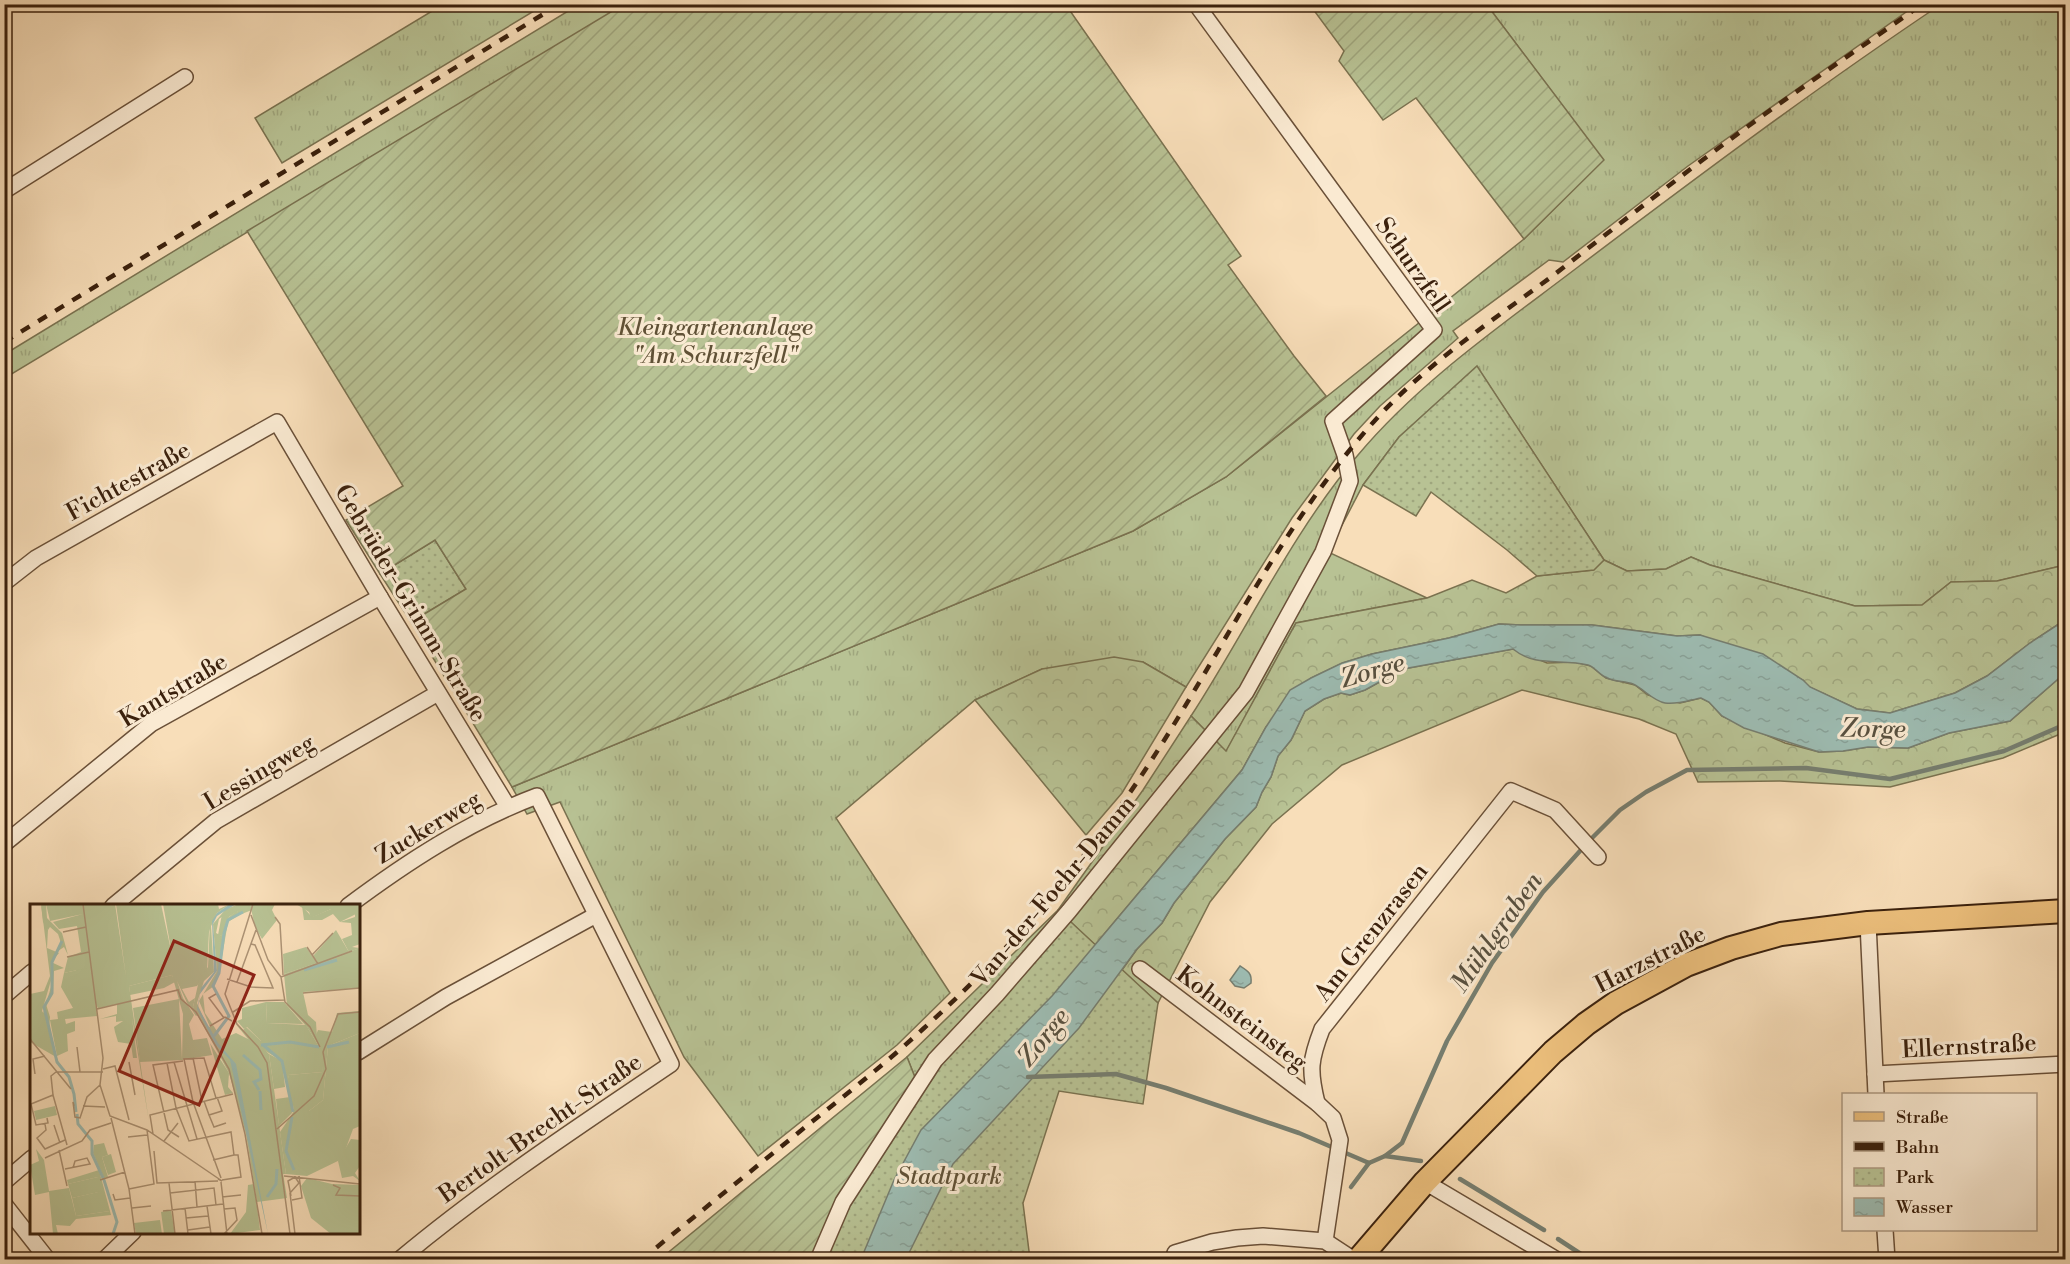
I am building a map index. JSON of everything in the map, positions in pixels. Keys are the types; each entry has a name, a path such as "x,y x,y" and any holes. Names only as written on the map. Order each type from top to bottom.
{"main road":[{"name":"Harzstraße","path":"1356,1260 1425,1182 1553,1052 1586,1024 1640,989 1686,965 1731,948 1781,934 1868,923 2066,911"}],"street":[{"name":"Schurzfell","path":"1196,4 1434,330 1334,421 1346,455 1350,481 1323,552"},
{"path":"4,191 185,77"},
{"name":"Fichtestraße","path":"4,583 36,558 277,422"},
{"name":"Gebrüder-Grimm-Straße","path":"277,422 508,807"},
{"name":"Van-der-Foehr-Damm","path":"818,1260 843,1202 935,1060 997,994 1069,910 1246,692 1323,552"},
{"name":"Kantstraße","path":"4,844 151,724 380,597"},
{"name":"Lessingweg","path":"115,904 216,821 438,693"},
{"name":"Am Grenzrasen","path":"1325,1241 1340,1140 1333,1118 1317,1103 1311,1078 1312,1054 1322,1029 1511,791 1555,810 1589,848"},
{"name":"Zuckerweg","path":"351,904 437,843 508,807 537,796"},
{"name":"Bertolt-Brecht-Straße","path":"399,1260 518,1167 670,1064 537,796"},
{"path":"360,1051 446,997 596,915"},
{"path":"1868,923 1876,1093"},
{"name":"Kohnsteinsteg","path":"1140,969 1317,1103"},
{"path":"4,996 30,974"},
{"name":"Ellernstraße","path":"1875,1074 2066,1064"},
{"path":"4,1182 30,1160"},
{"path":"1425,1182 1557,1260"},
{"path":"4,1204 48,1260"},
{"path":"1885,1231 1887,1260"},
{"path":"104,1260 133,1234"},
{"path":"1175,1253 1212,1242 1237,1238 1274,1237 1325,1241 1356,1260"}],"green space":[{"name":"Kleingartenanlage \"Am Schurzfell\"","path":"624,4 1066,5 1241,256 1228,265 1326,396 1226,477 1133,531 512,787 411,622 466,589 435,540 380,574 346,520 403,486 247,231"},
{"path":"442,5 544,5 282,163 255,118"},
{"path":"578,5 624,5 5,378 5,354"},
{"path":"1310,5 1487,5 1604,160 1524,239 1416,98 1383,120 1339,61 1344,51"},
{"path":"1487,5 1916,5 1688,166 1563,262 1549,260 1453,331 1458,338 1380,406 1354,434 1292,518 1186,687 1143,662 1042,669 975,700 836,818 950,993 897,1045 758,1156 684,1057 560,802 527,814 512,787 1133,531 1226,477 1524,239 1603,160"},
{"path":"1940,5 2065,5 2065,565 1997,581 1951,582 1922,605 1855,606 1710,565 1691,557 1666,569 1627,571 1604,560 1477,367 1399,437 1363,485 1328,552 1427,598 1296,623 1226,752 1191,716 1290,550 1334,485 1382,428 1435,378 1520,310 1757,133"},
{"path":"1477,366 1604,560 1594,570 1537,576 1431,492 1416,516 1363,485 1399,437"},
{"path":"435,540 466,589 411,622 380,574"},
{"path":"1691,557 1710,565 1855,606 1922,605 1951,582 1997,581 2065,565 2065,620 1987,676 1955,693 1890,713 1857,709 1809,687 1803,680 1700,635 1677,636 1592,625 1499,624 1449,638 1372,654 1343,663 1311,678 1266,727 1242,770 1095,945 1058,910 1143,790 1191,716 1226,751 1296,623 1427,598 1472,580 1506,593 1537,576 1593,570 1604,560 1627,571 1666,569"},
{"path":"1513,649 1547,663 1575,662 1591,666 1606,678 1635,685 1648,695 1680,703 1701,698 1709,702 1722,716 1785,743 1819,752 1868,747 1908,748 1949,733 2010,721 2065,673 2065,732 2003,758 1890,787 1780,781 1698,782 1676,734 1639,719 1522,690 1342,765 1272,824 1210,902 1158,1003 1122,970 1137,949 1162,923 1174,903 1225,839 1256,807 1271,777 1278,756 1291,740 1305,711 1324,699 1341,693 1350,695 1365,690 1403,669"},
{"path":"1114,657 1143,662 1186,687 1122,793 1086,835 975,700 1042,669"},
{"name":"Stadtpark","path":"1058,910 1158,1003 1143,1104 1059,1091 1023,1203 1030,1259 814,1260 916,1080 907,1057"},
{"path":"907,1057 916,1080 814,1259 659,1260"}],"water":[{"name":"Zorge","path":"2065,620 2065,673 2010,721 1949,733 1908,748 1868,747 1819,752 1744,728 1722,716 1709,702 1701,698 1679,703 1665,703 1656,700 1633,684 1604,677 1588,665 1540,661 1522,655 1513,649 1403,669 1365,690 1350,695 1341,693 1324,699 1305,711 1291,740 1278,756 1271,777 1256,807 1225,839 1174,903 1162,923 1137,949 1079,1028 953,1164 906,1259 861,1259 894,1180 921,1130 1052,996 1242,770 1290,690 1311,678 1342,663 1372,654 1449,638 1499,624 1592,625 1677,636 1700,635 1763,654 1810,687 1857,709 1890,713 1955,693 1987,676"},
{"path":"1240,966 1251,977 1251,983 1244,988 1235,986 1230,980"}],"waterway":[{"name":"Mühlgraben","path":"1028,1077 1116,1074 1166,1088 1299,1133 1369,1163 1385,1156 1402,1143 1447,1041 1492,963 1543,892 1620,810 1646,792 1687,770 1806,768 1890,779 2004,751 2066,724"},
{"path":"1385,1156 1421,1161"},
{"path":"1351,1187 1369,1163"},
{"path":"1460,1179 1544,1230"},
{"path":"1558,1239 1590,1260"}],"railway":[{"path":"4,342 560,4"},
{"path":"641,1260 909,1042 973,982 1042,907 1106,826 1141,776 1302,514 1338,464 1398,397 1441,359 1707,157 1778,104 1922,4"}]}
